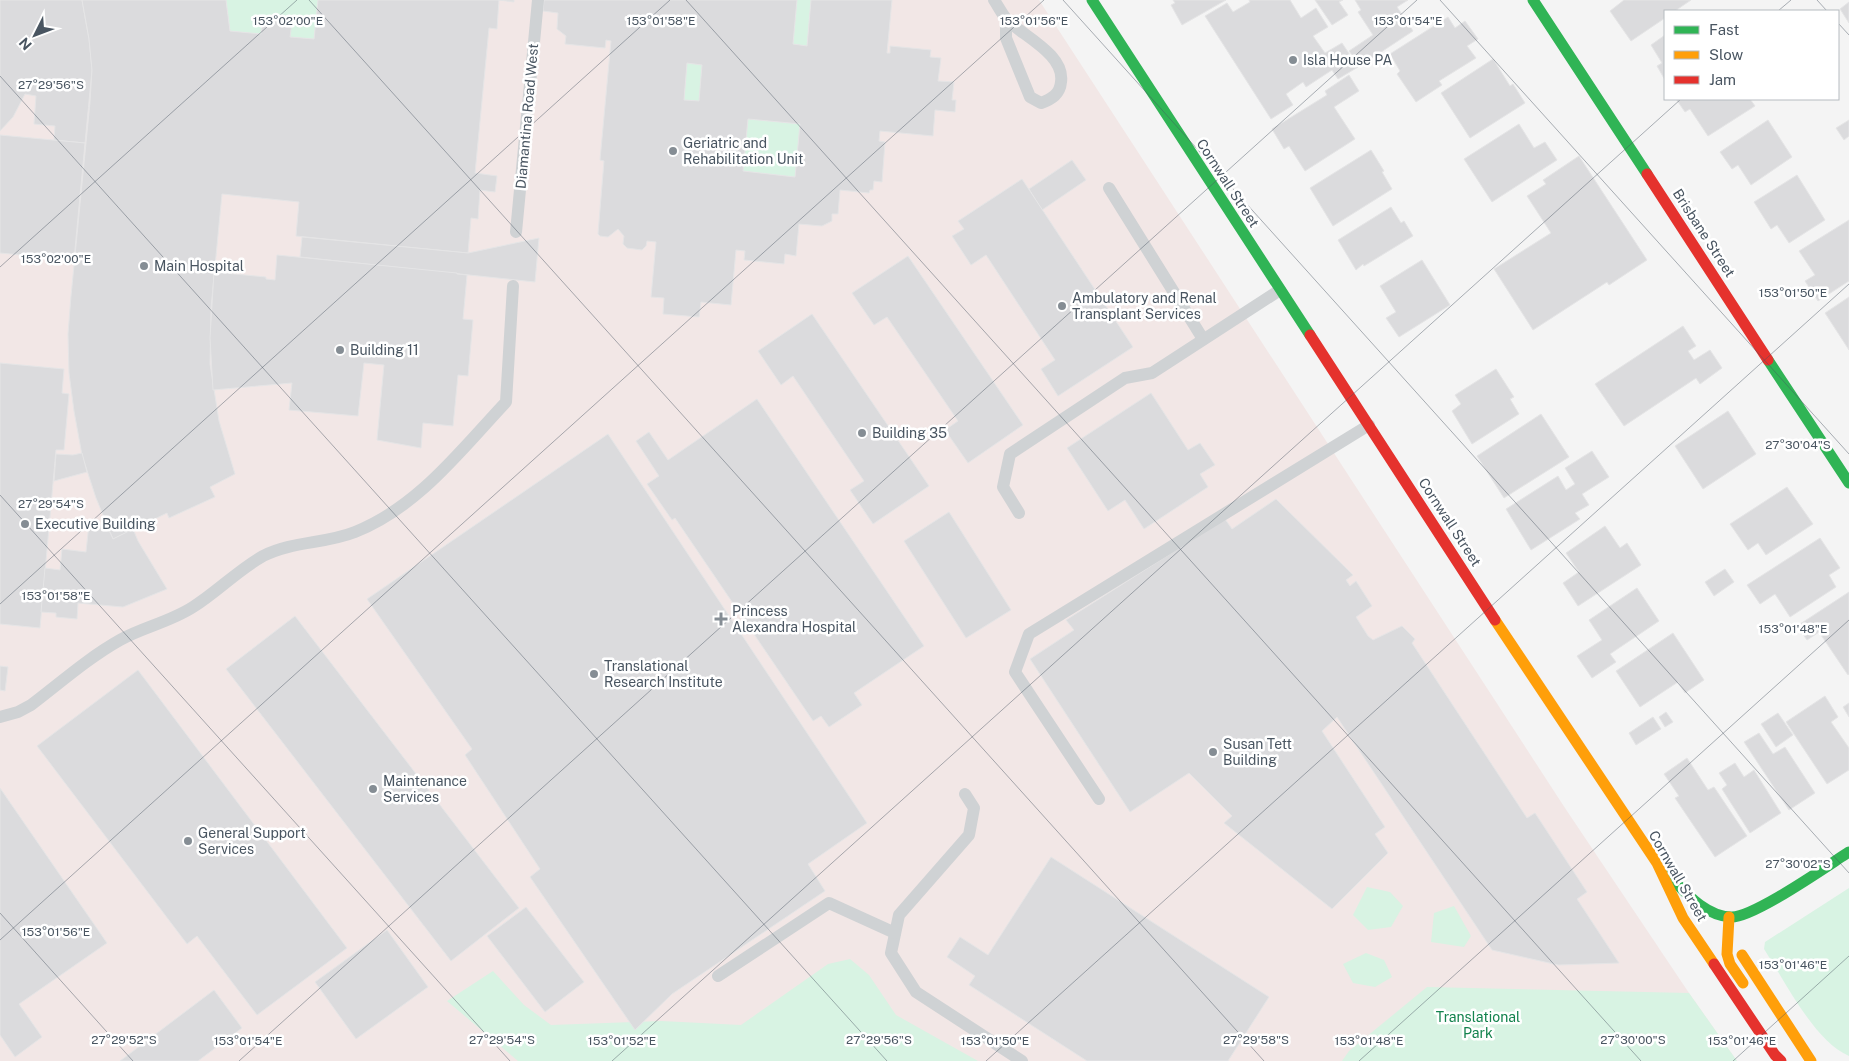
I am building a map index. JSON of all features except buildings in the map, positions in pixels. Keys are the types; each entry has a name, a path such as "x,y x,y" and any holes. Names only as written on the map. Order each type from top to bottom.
{"main road":[{"name":"Cornwall Street","path":"1092,0 1280,290 1657,863 1683,918 1775,1054 1782,1061"},
{"name":"Brisbane Street","path":"1533,0 1849,483"},
{"path":"1657,863 1689,896 1710,911 1729,917 1754,911 1849,852"},
{"path":"1729,917 1727,954 1730,964 1751,997"},
{"path":"1729,932 1811,1061"},
{"path":"1783,1045 1793,1061"}],"lane":[{"name":"Diamantina Road West","path":"516,232 538,0"},
{"path":"994,0 1006,19 1056,60 1063,72 1061,86 1054,98 1041,103 1030,97 1006,38 1006,19"},
{"path":"1109,188 1203,339"},
{"path":"0,717 18,712 31,705 102,651 121,640 192,608 262,557 290,546 333,539 353,533 389,515 420,493 506,402 513,286"},
{"path":"1019,513 1003,487 1010,454 1125,378 1152,373 1280,290"},
{"path":"1099,799 1015,672 1029,634 1369,425"},
{"path":"965,794 974,808 969,835 899,915 891,953 916,992 1022,1061"},
{"path":"718,976 829,903 895,933"}],"shaded area":[{"name":"Princess Alexandra Hospital","path":"0,0 1039,0 1565,808 1737,1061 0,1061"}],"green space":[{"path":"226,0 318,0 314,39 290,37 291,22 262,19 261,34 230,31"},
{"path":"797,0 811,0 807,46 793,44"},
{"path":"687,63 702,65 699,101 684,100"},
{"path":"748,119 800,124 795,177 743,171"},
{"path":"1367,887 1390,892 1403,906 1391,927 1368,930 1353,915"},
{"path":"1849,888 1849,1056 1836,1048 1812,1024 1764,949 1765,942"},
{"path":"1454,906 1471,936 1464,947 1431,942 1434,913"},
{"path":"1366,953 1384,960 1392,977 1375,987 1353,983 1343,964"},
{"path":"850,959 869,975 896,1015 978,1061 518,1061 447,1001 493,971 524,1005 551,1025 661,1021 741,1025 828,964"},
{"name":"Translational Park","path":"1427,987 1689,993 1737,1061 1342,1061 1349,1051"}],"traffic: fast":[{"path":"1092,0 1310,335"},
{"path":"1533,0 1647,174"},
{"path":"1768,360 1849,483"},
{"path":"1668,875 1704,908 1722,916 1731,917 1741,915 1772,901 1849,852"}],"traffic: slow":[{"path":"1495,620 1657,863 1683,918 1714,964"},
{"path":"1729,917 1727,954 1730,964 1743,983"},
{"path":"1742,955 1811,1061"}],"traffic: jam":[{"path":"1647,174 1768,360"},
{"path":"1310,335 1495,620"},
{"path":"1714,964 1775,1055 1781,1061"}],"place":[{"name":"Isla House PA","path":"1293,60"},
{"name":"Geriatric and Rehabilitation Unit","path":"673,151"},
{"name":"Main Hospital","path":"144,266"},
{"name":"Ambulatory and Renal Transplant Services","path":"1062,306"},
{"name":"Building 11","path":"340,350"},
{"name":"Building 35","path":"862,433"},
{"name":"Executive Building","path":"25,524"},
{"name":"Princess Alexandra Hospital","path":"721,619"},
{"name":"Translational Research Institute","path":"594,674"},
{"name":"Susan Tett Building","path":"1213,752"},
{"name":"Maintenance Services","path":"373,789"},
{"name":"General Support Services","path":"188,841"}]}
